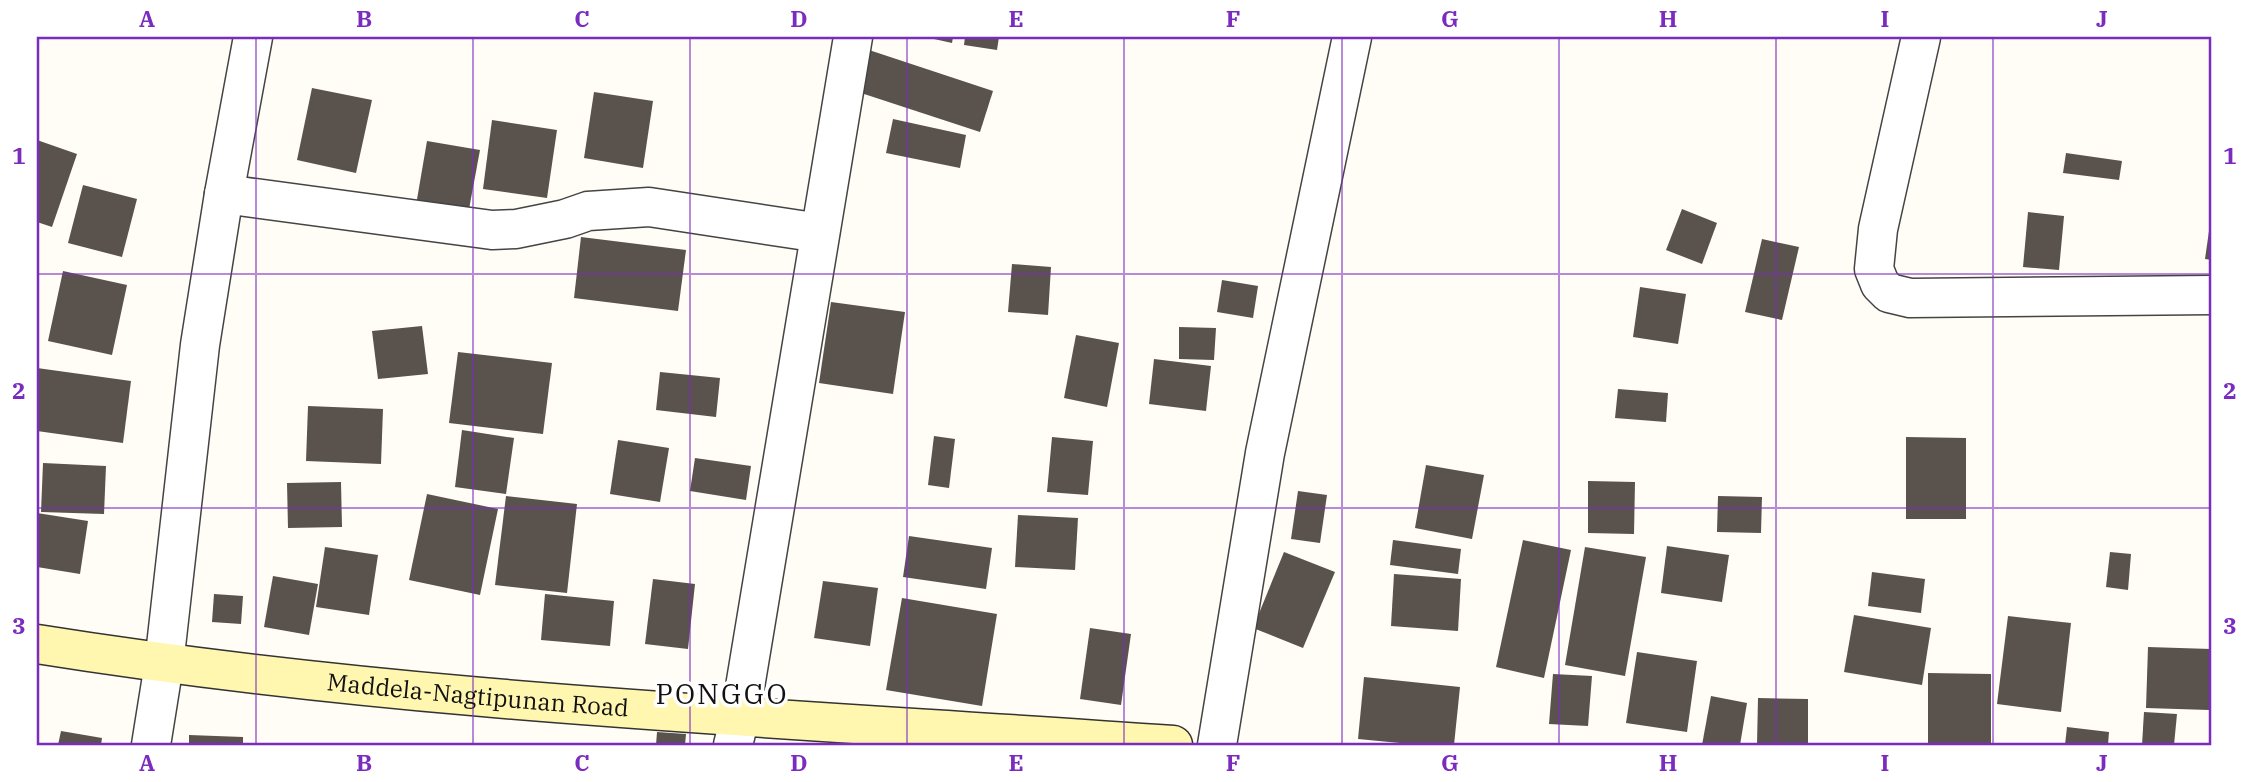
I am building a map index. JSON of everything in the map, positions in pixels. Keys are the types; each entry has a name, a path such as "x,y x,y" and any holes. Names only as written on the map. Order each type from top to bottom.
{"main road":[{"name":"Maddela-Nagtipunan Road","path":"37,644 164,664 446,694 736,731 914,727 1173,745"}],"street":[{"path":"151,745 164,664 200,345 253,37"},
{"path":"736,731 853,37"},
{"path":"1217,745 1265,453 1352,37"},
{"path":"1921,37 1878,229 1874,268 1880,284 1889,293 1910,298 2212,295"},
{"path":"224,194 492,230 516,229 553,222 588,211 649,207 821,233"}],"building":[{"path":"925,37 953,37 952,43"},
{"path":"965,37 999,37 997,50 964,45"},
{"path":"869,50 993,91 980,132 855,91"},
{"path":"312,88 372,100 356,173 297,160"},
{"path":"594,92 653,101 643,168 584,158"},
{"path":"893,119 966,135 960,168 886,153"},
{"path":"492,120 557,130 547,198 483,189"},
{"path":"37,140 77,154 52,227 37,222"},
{"path":"427,141 480,150 467,220 415,211"},
{"path":"2066,153 2122,161 2119,180 2063,173"},
{"path":"83,185 137,199 122,257 68,243"},
{"path":"1682,209 1717,223 1702,264 1666,250"},
{"path":"2028,212 2064,216 2059,270 2023,267"},
{"path":"2212,217 2212,260 2205,259"},
{"path":"581,237 686,250 678,311 574,298"},
{"path":"1762,239 1799,247 1782,320 1745,312"},
{"path":"1012,264 1051,267 1048,315 1008,312"},
{"path":"63,271 127,285 112,355 48,341"},
{"path":"1222,280 1258,286 1253,318 1217,312"},
{"path":"1640,287 1686,294 1678,344 1633,337"},
{"path":"831,302 905,312 893,394 819,383"},
{"path":"422,326 428,374 378,379 372,331"},
{"path":"1179,327 1216,328 1214,360 1179,359"},
{"path":"1076,335 1119,343 1107,407 1064,398"},
{"path":"458,352 552,363 543,434 449,423"},
{"path":"1154,359 1211,366 1206,411 1149,404"},
{"path":"37,368 131,381 123,443 37,431"},
{"path":"660,372 720,378 716,417 656,410"},
{"path":"1618,389 1668,393 1666,422 1615,418"},
{"path":"308,406 383,409 381,464 306,461"},
{"path":"462,430 514,438 506,494 455,487"},
{"path":"934,436 955,439 949,488 928,485"},
{"path":"1052,437 1093,441 1088,495 1047,492"},
{"path":"1906,437 1966,438 1966,519 1906,519"},
{"path":"618,440 669,448 660,502 610,494"},
{"path":"695,458 751,466 746,500 690,491"},
{"path":"43,463 106,466 104,514 41,512"},
{"path":"1426,465 1484,475 1472,539 1415,528"},
{"path":"1588,481 1635,482 1634,534 1588,533"},
{"path":"341,482 342,527 288,528 287,483"},
{"path":"1298,491 1327,495 1320,543 1291,539"},
{"path":"427,494 498,509 480,595 409,580"},
{"path":"506,496 577,504 567,593 495,585"},
{"path":"1718,496 1762,497 1761,533 1717,532"},
{"path":"37,513 88,521 80,574 37,567"},
{"path":"1018,515 1078,518 1075,570 1015,567"},
{"path":"909,536 992,548 986,589 903,577"},
{"path":"1393,540 1461,549 1458,574 1390,565"},
{"path":"1523,540 1571,550 1544,678 1496,667"},
{"path":"1667,546 1729,555 1722,602 1661,593"},
{"path":"325,547 378,555 369,615 316,607"},
{"path":"1585,547 1646,557 1625,676 1565,665"},
{"path":"1284,552 1335,572 1303,648 1253,628"},
{"path":"2110,552 2131,554 2128,590 2106,587"},
{"path":"1872,572 1925,579 1921,613 1868,606"},
{"path":"1394,574 1461,579 1458,631 1391,626"},
{"path":"273,576 318,584 309,635 264,627"},
{"path":"653,579 695,584 688,649 645,644"},
{"path":"823,581 878,588 870,646 814,638"},
{"path":"214,594 243,596 241,624 212,622"},
{"path":"545,594 614,601 610,646 541,640"},
{"path":"902,598 997,614 982,706 886,690"},
{"path":"1854,615 1931,628 1922,685 1844,672"},
{"path":"2008,616 2071,623 2061,712 1997,704"},
{"path":"1090,628 1131,634 1121,705 1080,699"},
{"path":"2148,647 2211,649 2209,710 2146,708"},
{"path":"1637,652 1697,661 1687,732 1626,723"},
{"path":"1928,673 1991,674 1991,743 1928,743"},
{"path":"1553,674 1592,676 1588,726 1549,724"},
{"path":"1364,677 1460,687 1454,745 1358,739"},
{"path":"1711,696 1747,703 1740,745 1702,745"},
{"path":"1758,698 1808,699 1808,745 1757,745"},
{"path":"2144,712 2177,714 2174,745 2142,745"},
{"path":"2067,727 2109,732 2108,745 2065,745"},
{"path":"61,731 102,738 101,745 58,745"},
{"path":"657,732 686,734 685,745 656,745"},
{"path":"189,735 243,737 243,745 189,745"}],"district":[{"name":"PONGGO","path":"722,694"}]}
